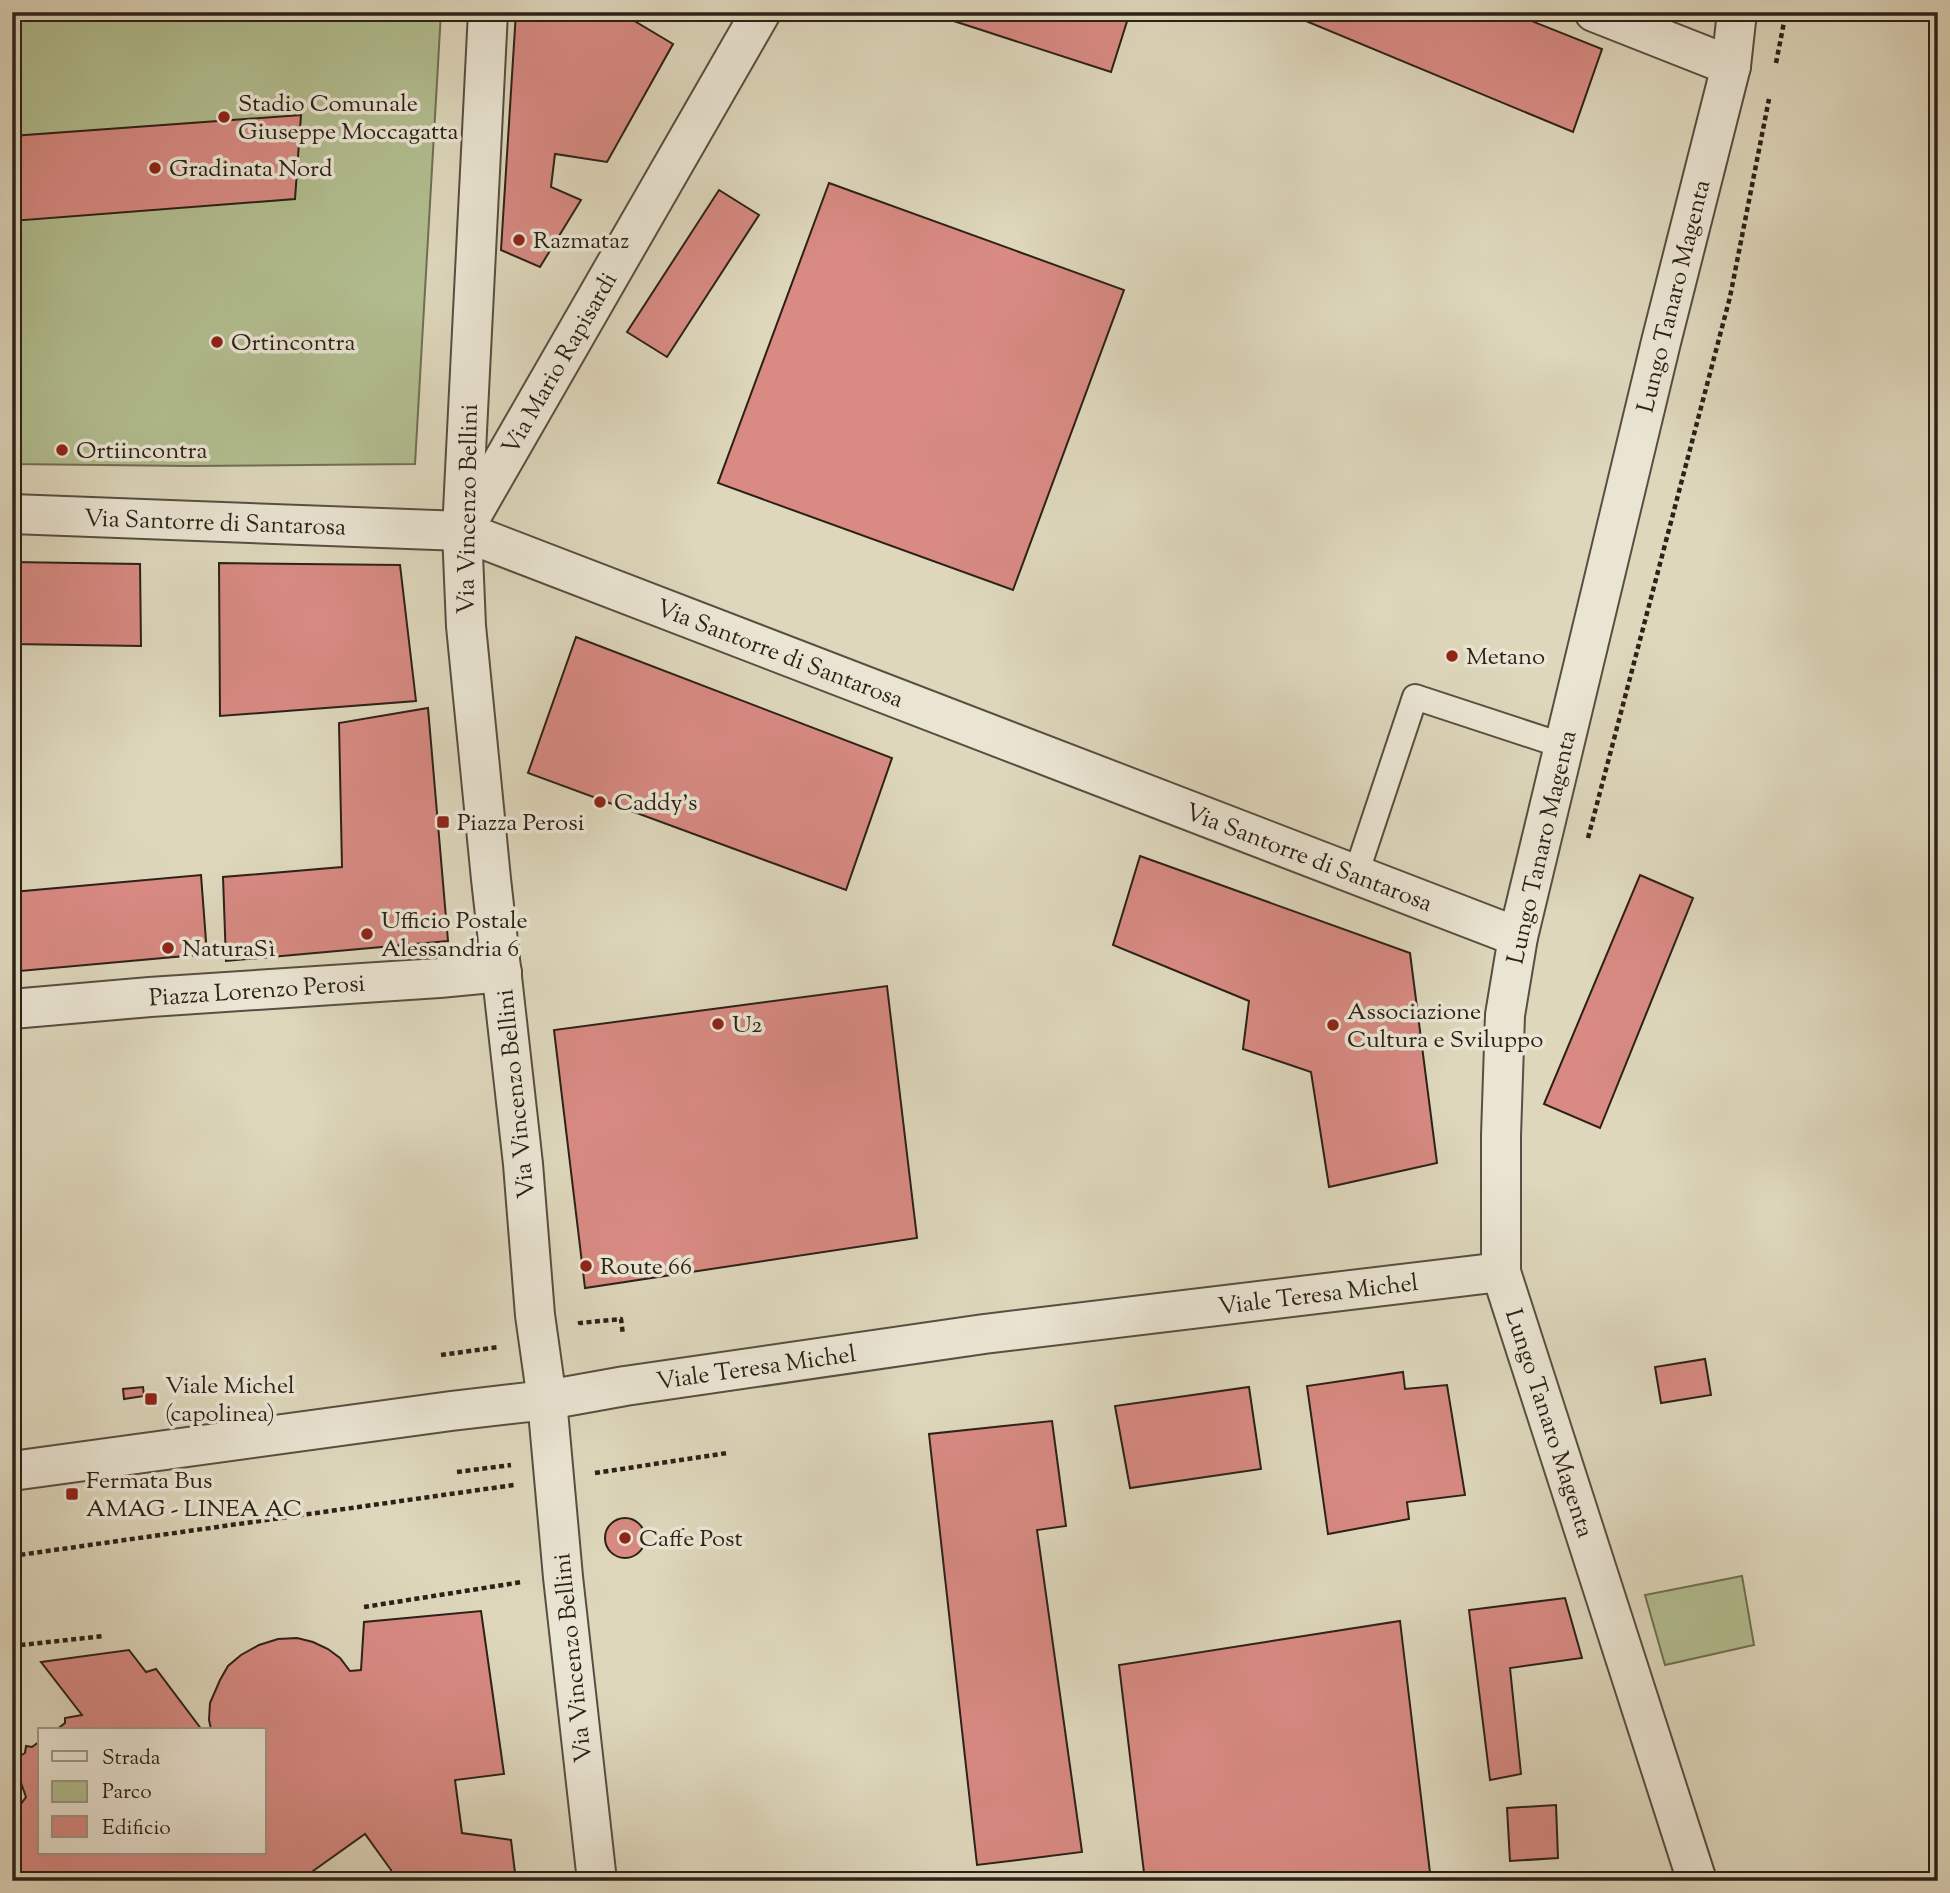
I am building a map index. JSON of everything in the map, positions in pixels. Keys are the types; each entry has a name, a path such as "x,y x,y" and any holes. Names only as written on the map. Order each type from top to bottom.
{"street":[{"name":"Via Vincenzo Bellini","path":"488,12 462,531 466,626 523,1164 563,1577 597,1881"},
{"name":"Via Mario Rapisardi","path":"462,531 761,12"},
{"path":"1594,12 1731,66"},
{"name":"Lungo Tanaro Magenta","path":"1697,1881 1501,1272 1501,1136 1505,1014 1518,937 1661,342 1731,66 1737,12"},
{"name":"Via Santorre di Santarosa","path":"12,514 462,531 1518,937"},
{"name":"Piazza Lorenzo Perosi","path":"12,1009 502,972"},
{"name":"Viale Teresa Michel","path":"12,1471 547,1400 625,1386 984,1334 1501,1272"}],"lane":[{"path":"1356,874 1415,697 1564,746"}],"path":[{"path":"1776,67 1786,12"},
{"path":"1588,839 1730,297 1770,94"},
{"path":"12,1556 555,1480 727,1453"},
{"path":"364,1607 563,1577"},
{"path":"12,1646 104,1636"}],"green space":[{"name":"Ortincontra","path":"12,12 441,12 415,464 12,464"},
{"path":"1742,1576 1754,1645 1665,1665 1645,1595"}],"water":[{"path":"1938,782 1938,1627 1932,1498"}],"building":[{"path":"516,12 595,12 626,16 673,44 607,162 555,154 551,187 581,200 540,267 501,250"},
{"path":"926,12 1130,12 1111,72"},
{"path":"1509,12 1602,49 1573,132 1289,14"},
{"name":"Gradinata Nord","path":"301,115 295,199 12,221 12,136"},
{"path":"829,183 1124,290 1013,590 718,483"},
{"path":"719,190 759,215 667,357 627,332"},
{"path":"12,562 140,564 141,646 12,644"},
{"path":"219,563 400,565 416,701 220,716"},
{"path":"576,637 892,758 846,890 528,773"},
{"path":"428,708 448,941 226,961 223,877 342,867 339,723"},
{"name":"Associazione Cultura e Sviluppo","path":"1140,856 1410,953 1437,1163 1329,1187 1311,1072 1243,1049 1249,1001 1113,945"},
{"path":"201,875 207,954 20,971 13,892"},
{"path":"1640,875 1693,898 1600,1128 1544,1104"},
{"path":"887,986 917,1238 585,1288 554,1030"},
{"path":"1705,1359 1711,1395 1661,1403 1655,1367"},
{"path":"1403,1372 1405,1389 1447,1385 1465,1495 1407,1502 1409,1519 1328,1534 1307,1386"},
{"path":"143,1387 144,1396 124,1399 123,1389"},
{"path":"1249,1387 1261,1469 1130,1488 1115,1406"},
{"path":"1052,1421 1066,1526 1037,1530 1082,1852 977,1865 929,1434"},
{"name":"Caffe Post","path":"625,1518 639,1524 645,1538 639,1552 625,1558 611,1552 605,1538 611,1524"},
{"path":"1565,1598 1582,1658 1510,1668 1521,1774 1490,1780 1469,1610"},
{"path":"481,1611 504,1774 455,1780 462,1833 511,1840 516,1881 392,1881 391,1870 365,1834 299,1881 12,1881 12,1816 26,1797 13,1760 25,1753 26,1746 32,1747 38,1742 38,1854 266,1854 266,1728 211,1728 210,1703 228,1666 259,1645 278,1639 297,1638 313,1642 340,1658 350,1671 361,1670 364,1622"},
{"path":"1400,1621 1431,1881 1145,1881 1119,1665"},
{"path":"129,1650 146,1672 156,1669 200,1728 59,1728 65,1723 65,1718 82,1715 41,1662"},
{"path":"1556,1805 1558,1858 1510,1861 1507,1808"}],"place":[{"name":"Stadio Comunale Giuseppe Moccagatta","path":"224,117"},
{"name":"Gradinata Nord","path":"155,168"},
{"name":"Razmataz","path":"519,240"},
{"name":"Ortincontra","path":"217,342"},
{"name":"Ortiincontra","path":"62,450"},
{"name":"Metano","path":"1452,656"},
{"name":"Caddy's","path":"600,802"},
{"name":"Piazza Perosi","path":"443,822"},
{"name":"Ufficio Postale Alessandria 6","path":"367,934"},
{"name":"NaturaSì","path":"168,948"},
{"name":"U2","path":"718,1024"},
{"name":"Associazione Cultura e Sviluppo","path":"1333,1025"},
{"name":"Route 66","path":"586,1266"},
{"name":"Viale Michel (capolinea)","path":"151,1399"},
{"name":"Fermata Bus AMAG - LINEA AC","path":"72,1494"},
{"name":"Caffe Post","path":"625,1538"}]}
